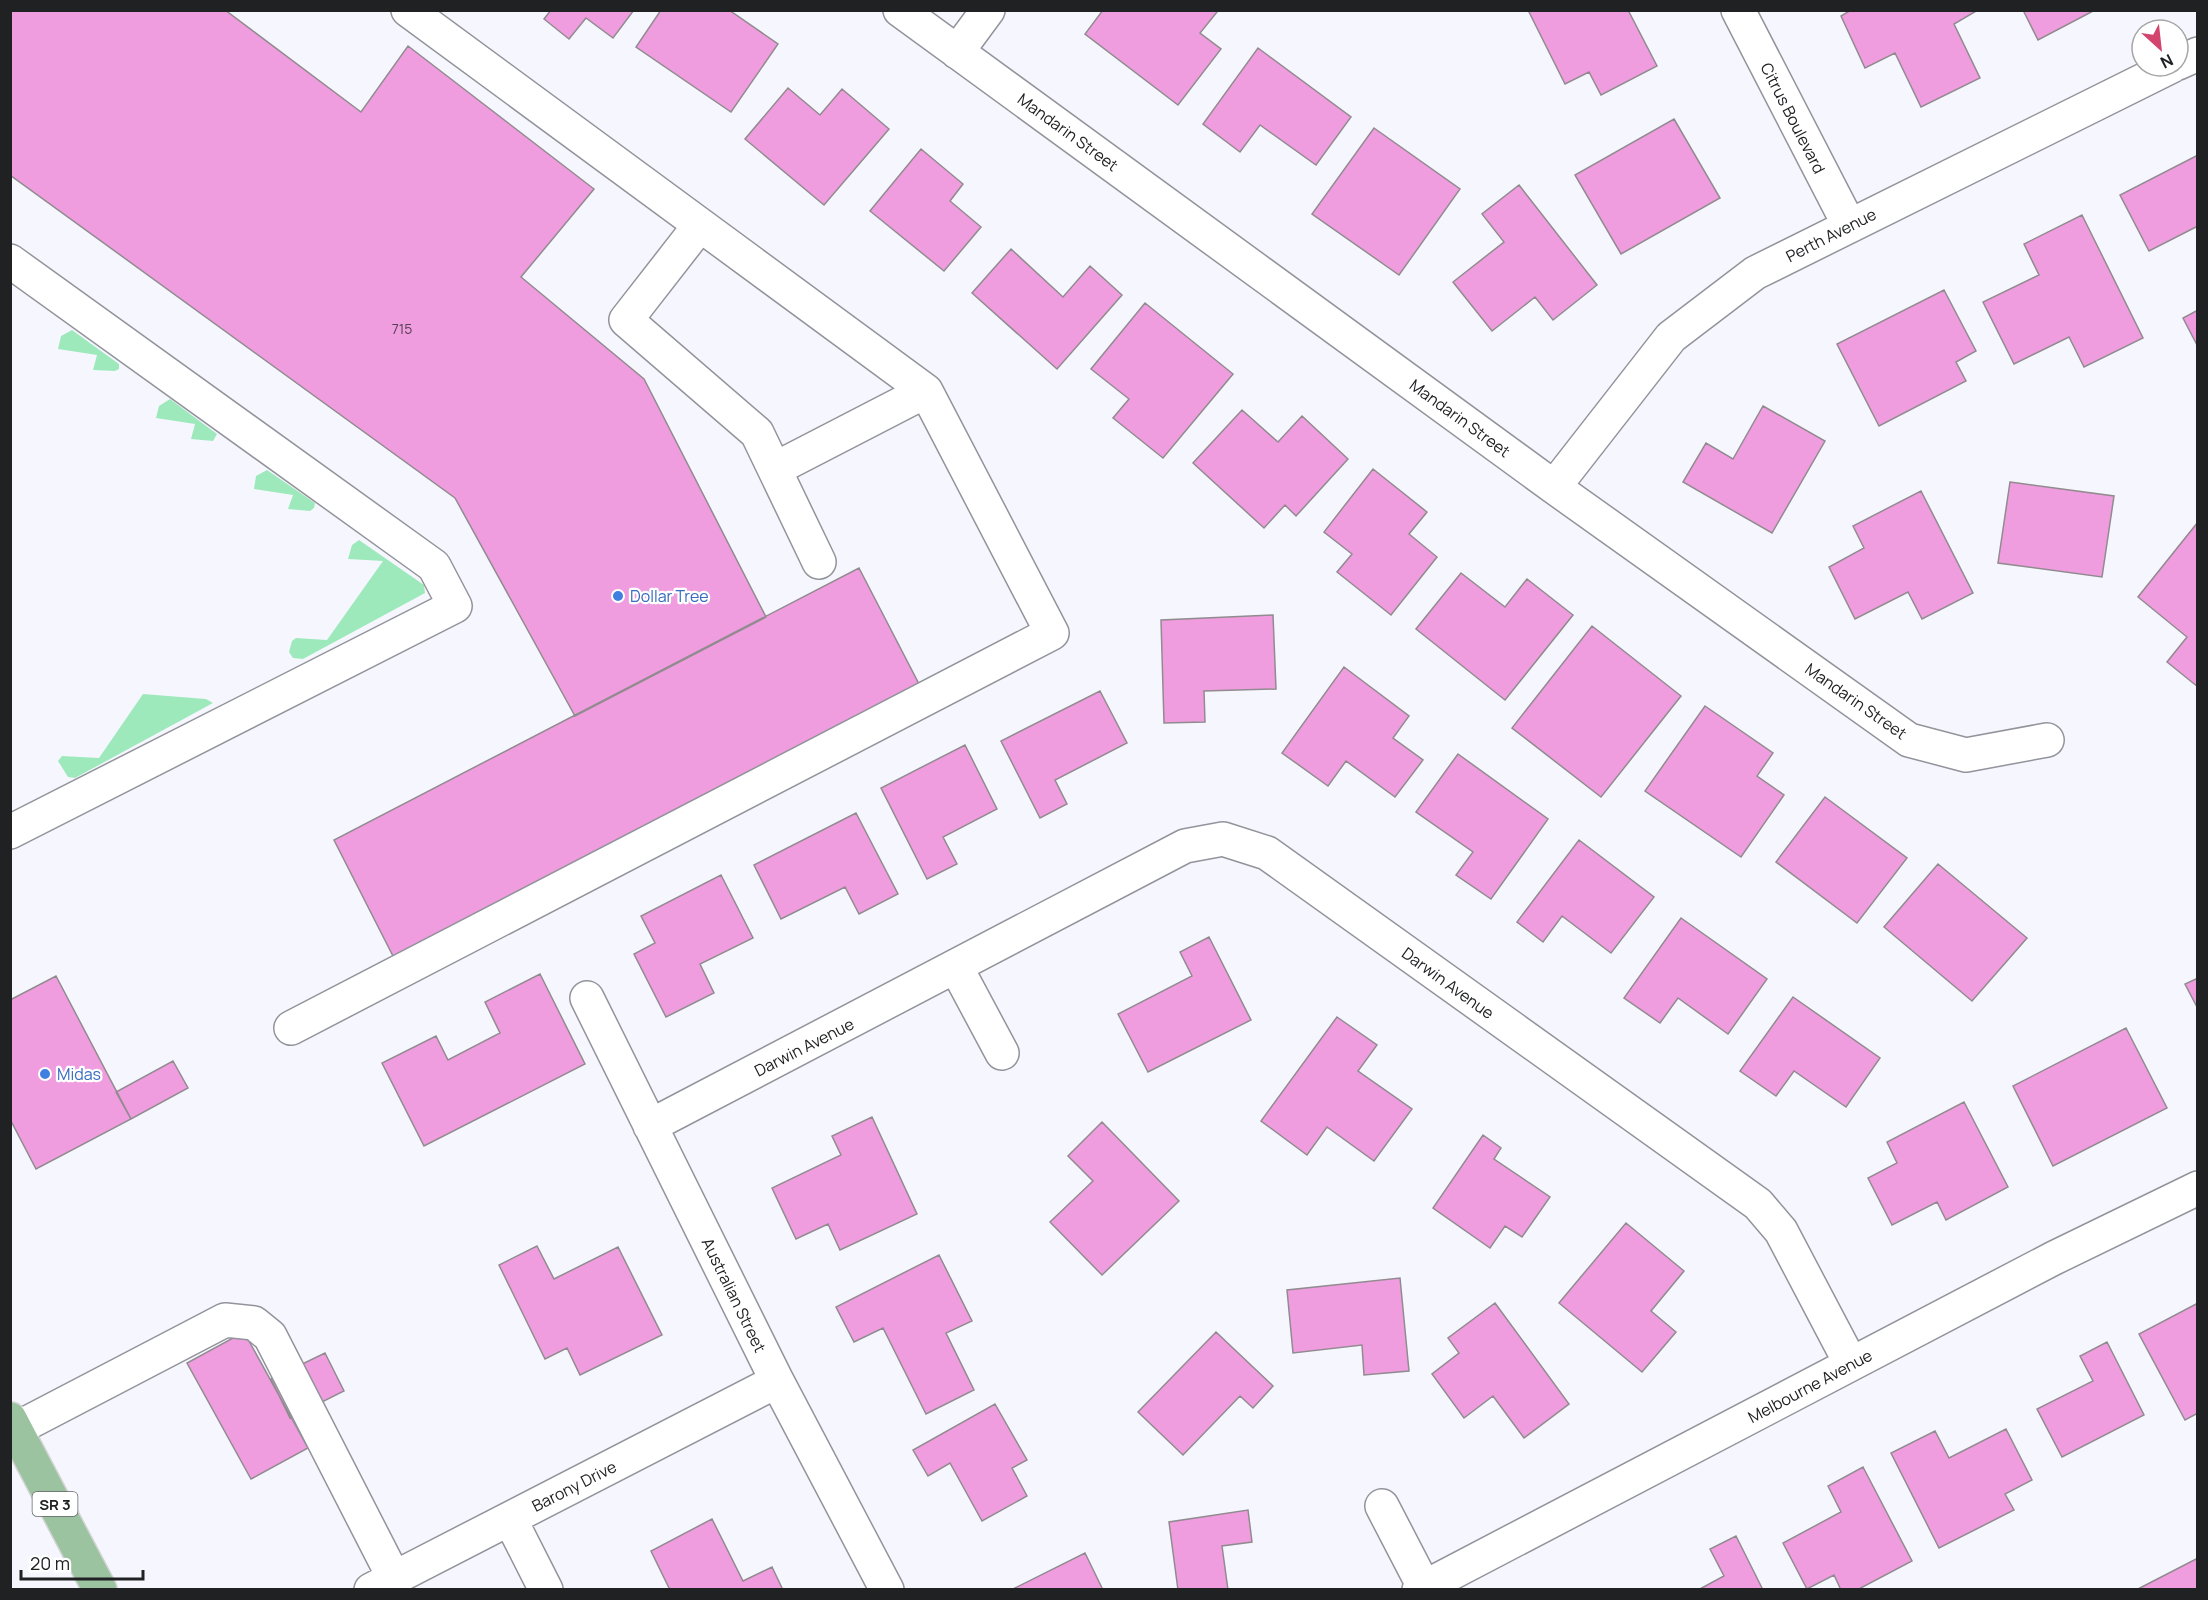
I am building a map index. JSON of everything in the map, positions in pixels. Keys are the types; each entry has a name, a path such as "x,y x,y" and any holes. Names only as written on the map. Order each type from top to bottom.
{"main road":[{"name":"SR 3","path":"13,1424 100,1590"}],"street":[{"path":"291,1028 1052,633 926,391 408,10"},
{"name":"Mandarin Street","path":"900,10 1554,487 1909,740 1966,755 2047,740"},
{"path":"957,52 988,10"},
{"name":"Citrus Boulevard","path":"1738,10 1849,225"},
{"name":"Perth Avenue","path":"1554,487 1671,337 1755,273 2148,78"},
{"path":"700,225 626,320 757,433 819,562"},
{"path":"10,261 434,566 454,606 10,832"},
{"path":"775,469 926,391"},
{"name":"Darwin Avenue","path":"650,1126 956,968 1185,846 1223,839 1267,853 1758,1204 1781,1231 1851,1364"},
{"path":"956,968 1002,1053"},
{"name":"Australian Street","path":"587,998 777,1381 887,1590"},
{"name":"Melbourne Avenue","path":"1382,1506 1421,1588 2054,1258 2198,1188"},
{"path":"13,1424 225,1320 254,1323 270,1336 382,1584"},
{"name":"Barony Drive","path":"382,1584 777,1381"},
{"path":"510,1519 546,1590"}],"green space":[{"path":"72,330 119,364 119,369 115,371 93,370 97,355 58,349 61,336"},
{"path":"170,399 217,434 213,441 191,439 195,424 156,418 159,406"},
{"path":"267,470 315,503 314,508 310,511 288,509 293,495 254,489 256,476"},
{"path":"359,540 424,585 425,593 303,659 293,658 289,652 292,641 296,638 327,640 383,561 348,559 352,545"},
{"path":"143,694 206,699 213,703 75,778 68,777 58,761 62,756 99,758"}],"building":[{"path":"10,10 225,10 361,112 408,46 594,189 521,277 644,379 766,617 575,716 455,498 10,175"},
{"path":"551,10 634,10 613,38 586,18 569,39 544,19"},
{"path":"661,10 729,10 778,44 731,112 636,47"},
{"path":"1103,10 1215,10 1217,12 1200,33 1221,49 1178,105 1085,34"},
{"path":"1528,10 1628,10 1657,66 1601,95 1589,72 1565,84"},
{"path":"1851,10 1978,10 1954,24 1980,78 1921,107 1895,53 1865,68 1841,16"},
{"path":"2023,10 2095,10 2038,40"},
{"path":"1258,48 1351,117 1316,165 1260,125 1240,152 1203,124"},
{"path":"788,88 820,115 842,89 889,129 824,205 745,139"},
{"path":"1674,119 1720,198 1621,254 1575,175"},
{"path":"1374,128 1460,189 1399,275 1312,214"},
{"path":"921,149 963,184 950,201 981,227 944,271 870,211"},
{"path":"2198,155 2198,226 2149,251 2120,195"},
{"path":"1519,185 1597,285 1553,320 1535,297 1492,331 1453,282 1504,242 1482,214"},
{"path":"2082,215 2143,338 2084,367 2069,337 2014,364 1983,302 2039,275 2024,244"},
{"path":"1011,249 1063,297 1090,266 1122,295 1057,369 972,293"},
{"path":"1944,290 1976,351 1956,362 1966,381 1879,426 1837,344"},
{"path":"1145,303 1233,374 1163,458 1113,418 1129,399 1091,369"},
{"path":"2198,310 2198,347 2183,318"},
{"path":"1763,406 1825,441 1772,533 1683,482 1706,443 1733,459"},
{"path":"1242,410 1278,442 1302,416 1348,459 1296,516 1285,505 1264,528 1193,463"},
{"path":"1373,469 1427,512 1409,534 1437,557 1391,615 1337,572 1352,554 1324,532"},
{"path":"2010,482 2114,496 2102,577 1998,563"},
{"path":"1921,491 1973,593 1922,619 1908,592 1855,619 1829,567 1864,548 1853,526"},
{"path":"2198,522 2198,687 2167,662 2187,637 2138,597"},
{"path":"859,568 920,686 394,958 334,840"},
{"path":"1461,573 1505,607 1527,579 1573,615 1505,700 1416,629"},
{"path":"1273,615 1276,689 1204,691 1205,722 1164,723 1161,620"},
{"path":"1592,626 1681,696 1601,797 1512,728"},
{"path":"1344,667 1409,716 1393,738 1423,760 1395,797 1346,761 1328,786 1282,753"},
{"path":"1100,691 1127,743 1055,780 1067,804 1040,818 1001,741"},
{"path":"1705,706 1773,753 1757,776 1784,795 1741,857 1645,791"},
{"path":"965,745 997,809 943,837 957,864 927,879 881,788"},
{"path":"1458,754 1548,819 1491,899 1456,875 1473,852 1416,812"},
{"path":"1825,797 1907,858 1857,923 1776,862"},
{"path":"856,813 898,894 859,914 845,887 781,919 754,865"},
{"path":"1579,840 1654,897 1611,953 1562,916 1543,942 1517,922"},
{"path":"1938,864 2027,938 1972,1001 1884,927"},
{"path":"721,875 753,938 700,964 714,993 666,1017 634,954 655,943 641,916"},
{"path":"1681,918 1767,979 1728,1034 1678,998 1660,1023 1624,998"},
{"path":"1209,937 1251,1020 1148,1072 1118,1014 1192,976 1180,952"},
{"path":"540,974 585,1064 424,1146 382,1063 436,1036 448,1060 500,1033 485,1002"},
{"path":"56,976 131,1119 36,1169 10,1119 10,1000"},
{"path":"2198,978 2198,1009 2185,984"},
{"path":"1793,997 1880,1058 1846,1107 1794,1071 1776,1096 1740,1071"},
{"path":"1337,1017 1377,1045 1358,1071 1412,1109 1374,1161 1327,1127 1307,1155 1261,1121"},
{"path":"2126,1028 2167,1108 2053,1166 2013,1086"},
{"path":"173,1061 188,1088 131,1119 116,1092"},
{"path":"1964,1102 2008,1187 1946,1220 1937,1202 1892,1225 1868,1178 1897,1163 1887,1142"},
{"path":"872,1117 917,1214 840,1250 828,1224 796,1239 772,1188 841,1155 832,1136"},
{"path":"1102,1122 1179,1201 1102,1275 1050,1222 1093,1181 1068,1156"},
{"path":"1483,1135 1501,1148 1494,1159 1550,1197 1522,1237 1505,1226 1490,1248 1433,1208"},
{"path":"1626,1223 1684,1271 1651,1311 1676,1332 1642,1372 1559,1303"},
{"path":"537,1246 554,1279 618,1247 662,1335 580,1375 567,1348 545,1359 499,1265"},
{"path":"939,1255 972,1321 946,1333 974,1390 926,1414 883,1328 854,1342 836,1307"},
{"path":"1400,1278 1409,1371 1364,1375 1362,1345 1293,1353 1287,1290"},
{"path":"1495,1303 1569,1404 1524,1438 1493,1396 1464,1418 1432,1374 1459,1353 1448,1338"},
{"path":"2198,1303 2198,1413 2185,1420 2139,1334"},
{"path":"244,1332 308,1448 251,1479 187,1363"},
{"path":"1216,1332 1273,1386 1253,1408 1240,1396 1183,1455 1138,1412"},
{"path":"2107,1342 2144,1415 2062,1457 2037,1409 2093,1381 2080,1356"},
{"path":"325,1353 344,1391 290,1418 271,1379"},
{"path":"995,1404 1027,1460 1012,1468 1027,1496 982,1521 950,1463 928,1476 913,1450"},
{"path":"2006,1429 2032,1480 2005,1494 2014,1510 1939,1548 1891,1453 1935,1431 1949,1458"},
{"path":"1863,1467 1912,1561 1857,1590 1841,1590 1834,1575 1807,1589 1783,1543 1841,1512 1828,1486"},
{"path":"1248,1510 1252,1542 1222,1546 1228,1590 1178,1590 1169,1522"},
{"path":"712,1519 743,1581 772,1567 783,1590 670,1590 651,1551"},
{"path":"1736,1536 1763,1590 1698,1590 1724,1576 1710,1549"},
{"path":"1085,1553 1103,1590 1011,1590"},
{"path":"2198,1558 2198,1590 2136,1590"}],"place":[{"name":"Dollar Tree","path":"618,596"},
{"name":"Midas","path":"45,1074"}]}
